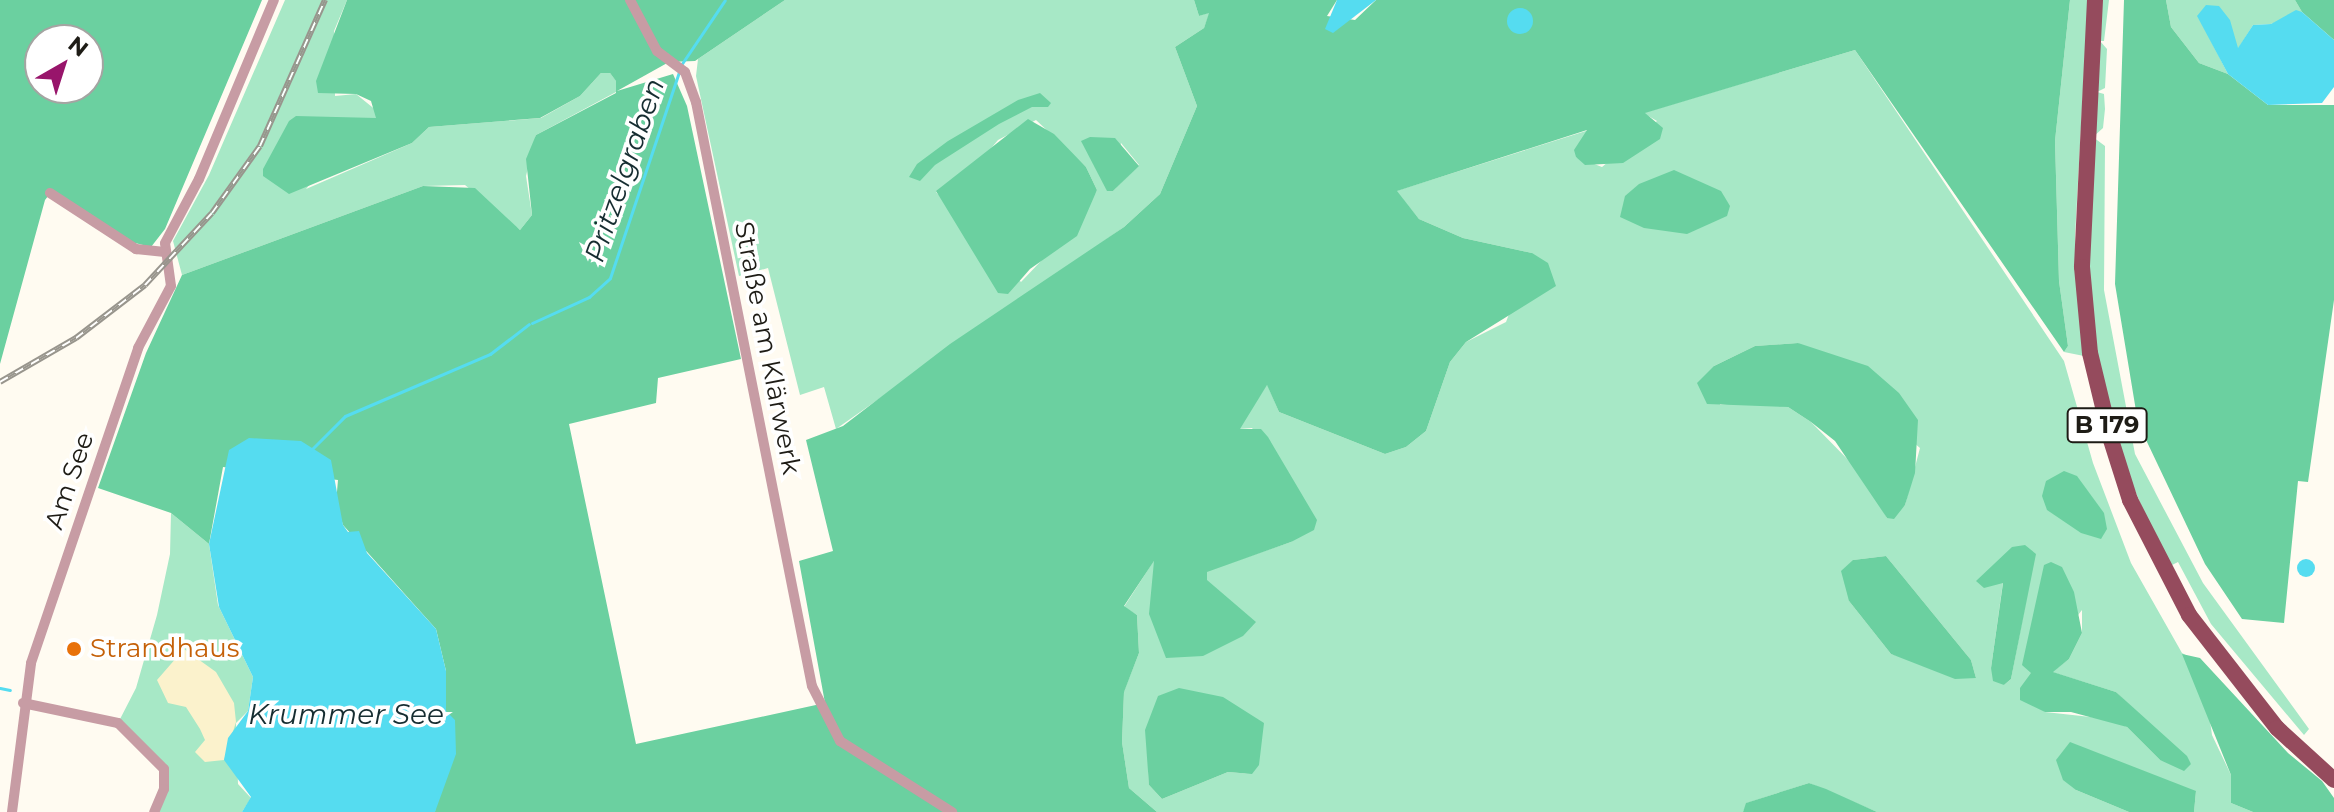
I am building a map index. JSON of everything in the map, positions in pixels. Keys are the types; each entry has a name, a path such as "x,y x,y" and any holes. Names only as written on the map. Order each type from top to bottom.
{"main road":[{"name":"B 179","path":"2095,0 2082,267 2090,353 2111,440 2130,500 2189,615 2277,728 2334,780"}],"street":[{"path":"50,193 136,249 165,252 169,231 204,167 274,0"},
{"name":"Straße am Klärwerk","path":"630,0 657,51 680,68 696,102 812,686 827,723 860,758 952,812"},
{"name":"Am See","path":"12,812 23,703 31,663 138,348 171,279 165,252"},
{"path":"23,703 118,723 164,769 164,789 154,812"}],"green space":[{"path":"0,0 262,0 165,229 151,247 127,241 52,191 45,200 0,364"},
{"path":"285,0 347,0 334,31 335,96 356,94 377,111 376,118 363,120 306,189 412,143 429,127 541,118 580,96 601,73 610,73 617,82 616,92 536,135 526,176 532,215 520,230 465,185 423,186 182,275 173,241 209,175"},
{"path":"347,0 785,0 695,61 669,62 617,91 673,74 687,106 741,359 658,378 656,403 569,424 636,744 825,703 799,561 833,551 806,440 843,426 950,344 1124,227 1160,194 1197,106 1175,47 1204,28 1209,13 1199,16 1194,0 1337,0 1327,16 1355,20 1376,0 2070,0 2055,141 2059,281 2068,346 2064,352 1855,50 1645,113 1663,128 1660,139 1623,163 1585,165 1576,157 1574,150 1587,130 1397,191 1419,219 1463,238 1532,253 1548,263 1556,286 1466,342 1450,362 1426,431 1406,447 1385,454 1279,412 1267,385 1240,429 1261,429 1268,437 1317,520 1314,530 1291,542 1207,572 1207,580 1256,622 1243,636 1203,656 1166,658 1149,614 1154,561 1124,606 1137,615 1139,653 1124,692 1122,742 1129,788 1157,812 435,812 446,671 436,629 343,525 336,503 338,480 223,467 209,544 171,513 98,488 146,353 182,275 423,186 475,188 520,230 532,215 526,159 536,135 616,93 616,81 610,73 601,73 580,96 540,118 429,127 412,143 289,194 263,176 263,169 289,121 296,116 376,118 371,101 356,94 318,93 316,81"},
{"path":"785,0 1194,0 1199,16 1210,12 1204,28 1175,47 1197,106 1160,194 1124,227 836,429 824,387 800,395 768,268 739,276 696,76 698,59","holes":["1036,120 1086,167 1097,190 1081,219 1021,282 936,192 983,158 998,140","1121,143 1139,165 1113,191"]},
{"path":"2070,0 2088,0 2075,236 2084,356 2064,352 2068,346 2059,281 2055,141"},
{"path":"2101,0 2109,0 2104,41 2100,41 2107,49 2105,88 2097,92 2104,94 2105,109 2103,128 2093,137 2105,146 2104,290 2135,454 2203,583 2309,729 2304,735 2211,624 2178,562 2168,567 2123,463 2098,358 2089,285 2090,137"},
{"path":"2124,0 2166,0 2171,27 2199,63 2228,74 2268,105 2334,105 2334,300 2308,482 2298,481 2284,623 2242,619 2205,564 2138,423 2115,284"},
{"path":"2166,0 2295,0 2302,12 2271,24 2253,25 2238,49 2198,16 2228,74 2199,63 2171,27"},
{"path":"2295,0 2334,0 2334,40 2302,12"},
{"path":"1855,50 2064,361 2093,463 2131,563 2182,653 2202,664 2212,735 2231,775 2231,803 2253,812 2194,812 2196,791 2076,790 2129,812 1877,812 1809,783 1747,803 1743,812 1157,812 1129,788 1122,742 1124,691 1139,653 1137,615 1124,607 1155,559 1226,598 1206,580 1207,571 1291,542 1316,520 1252,428 1239,429 1267,384 1279,412 1385,454 1406,447 1426,431 1450,362 1466,342 1506,322 1532,253 1463,238 1419,219 1396,191 1589,130 1576,157 1602,167 1657,121 1643,113","holes":["1798,343 1920,448 1905,505 1887,518 1861,473 1811,422 1788,407 1747,402 1720,405 1714,366 1755,346","2035,554 2011,679 2004,685 1991,668 2003,582","1886,556 1971,660 1976,678 1891,654 1849,601 1853,560","2082,610 2082,633 2069,659 2052,672 2116,692 2191,764 2160,760 2127,727 2109,719 2045,712 2027,680","1148,760 1252,774 1228,772 1162,799 1149,785"]},
{"path":"1040,93 1051,103 1048,107 1032,107 999,124 935,165 920,181 909,177 917,164 948,141 1018,100"},
{"path":"1028,119 1054,134 1086,167 1097,190 1077,236 1030,269 1008,294 998,293 936,191"},
{"path":"1090,137 1115,138 1139,166 1113,191 1107,191 1081,141"},
{"path":"1674,170 1721,191 1730,206 1727,216 1687,234 1644,228 1620,217 1625,196 1639,184"},
{"path":"1798,343 1868,366 1899,393 1918,420 1915,473 1905,505 1894,519 1887,518 1835,441 1788,407 1707,404 1697,383 1714,366 1755,346"},
{"path":"2064,471 2077,476 2104,513 2107,529 2101,539 2081,533 2047,510 2042,496 2046,481"},
{"path":"171,513 209,544 218,605 253,677 248,711 236,723 238,784 251,798 242,812 154,812 166,776 118,723 136,688 157,615 170,554"},
{"path":"2025,545 2036,554 2011,679 2004,685 1993,681 1991,668 2003,583 1984,588 1976,581 2012,547"},
{"path":"1886,556 1971,660 1976,678 1955,679 1891,654 1849,601 1841,571 1853,560"},
{"path":"2051,562 2062,567 2074,592 2082,633 2069,659 2053,672 2116,692 2187,756 2191,764 2184,771 2160,760 2127,727 2071,712 2045,712 2020,700 2020,688 2031,673 2022,665 2044,565"},
{"path":"2182,654 2200,658 2288,753 2322,781 2334,798 2334,812 2253,812 2231,803 2231,775"},
{"path":"1179,688 1223,697 1264,723 1259,765 1252,774 1228,772 1162,799 1149,785 1145,730 1158,696"},
{"path":"2070,742 2196,791 2194,812 2129,812 2076,790 2063,780 2056,760"},
{"path":"1809,783 1877,812 1743,812 1746,803"}],"sand":[{"path":"184,649 216,672 234,703 236,722 224,760 205,762 195,752 205,740 200,729 186,707 168,703 157,680"}],"water":[{"path":"1337,0 1376,0 1333,33 1325,29"},
{"path":"2206,5 2219,6 2230,20 2238,48 2253,25 2271,24 2296,10 2302,12 2334,40 2334,87 2322,103 2268,105 2228,74 2197,16"},
{"path":"1520,8 1529,12 1533,21 1529,30 1520,34 1511,30 1507,21 1511,12"},
{"name":"Krummer See","path":"249,438 301,441 331,460 343,525 348,532 359,531 367,553 436,629 446,671 446,711 455,720 456,754 435,812 242,812 251,797 224,760 228,738 248,711 253,677 219,607 209,544 229,450"},
{"path":"2302,559 2310,559 2315,568 2313,575 2302,577 2297,572 2297,564"}],"waterway":[{"name":"Pritzelgraben","path":"681,65 725,0"},
{"name":"Pritzelgraben","path":"532,323 589,297 610,278 679,72"},
{"name":"Pritzelgraben","path":"310,451 345,416 490,354 529,324"},
{"path":"0,688 10,690"}],"railway":[{"path":"0,382 76,338 145,285 212,213 260,146 325,0"}],"place":[{"name":"Strandhaus","path":"74,649"}]}
